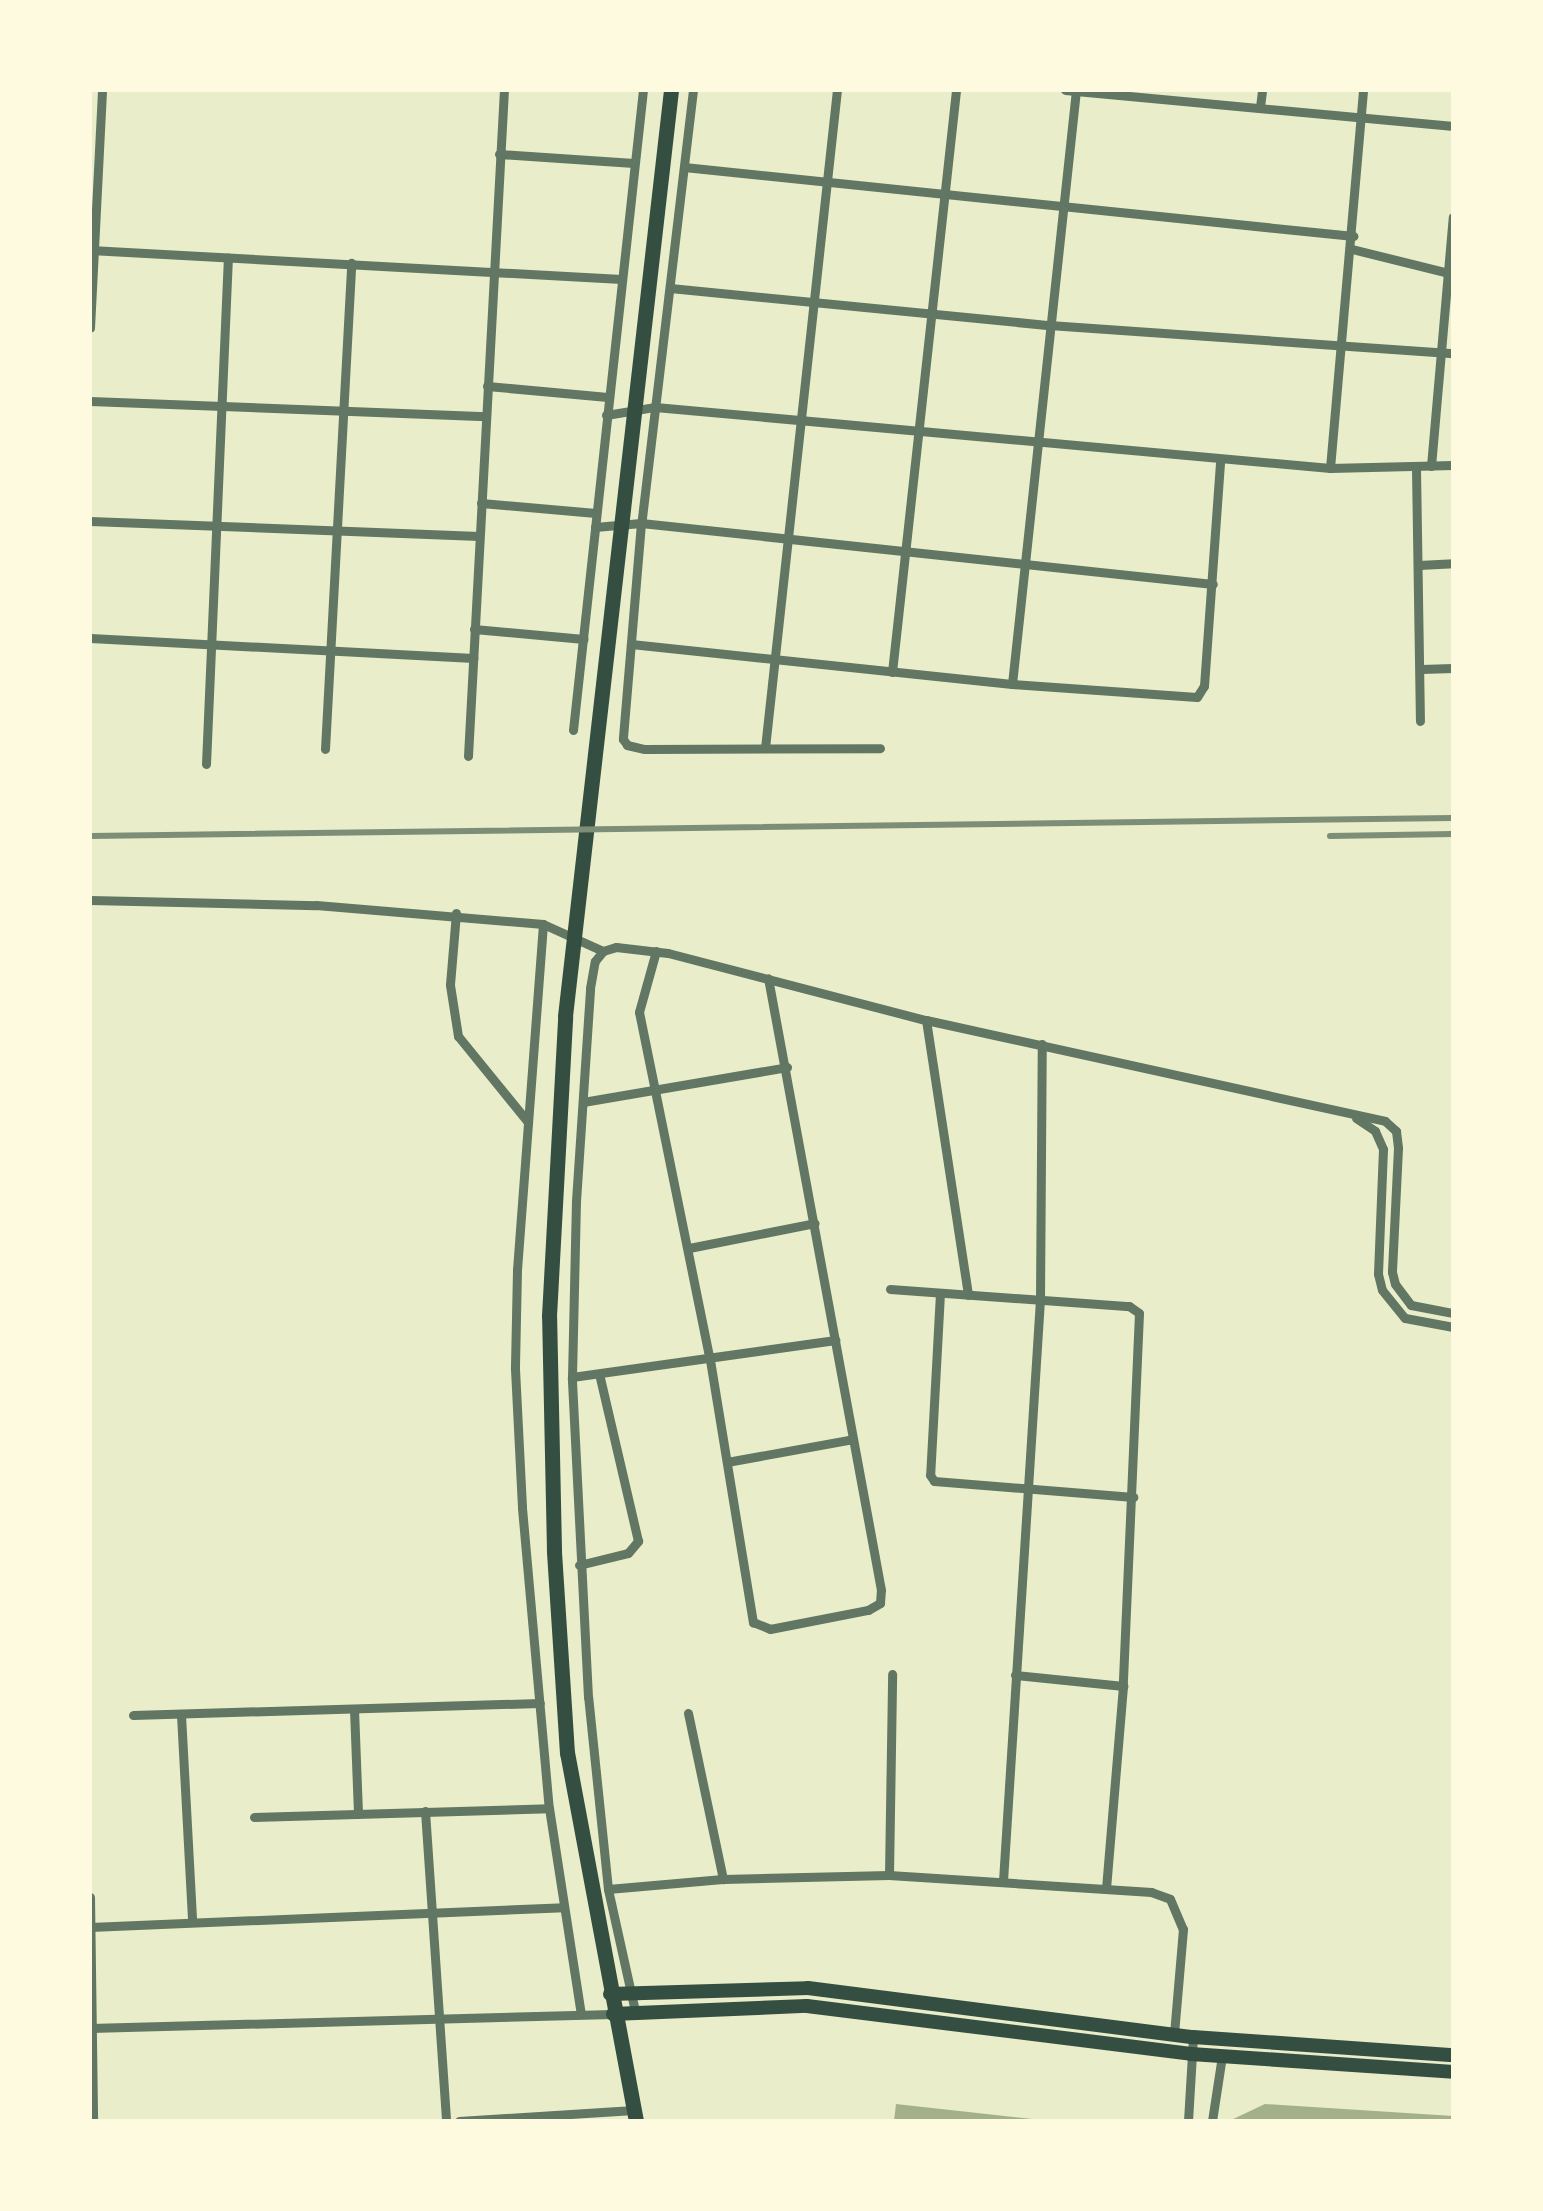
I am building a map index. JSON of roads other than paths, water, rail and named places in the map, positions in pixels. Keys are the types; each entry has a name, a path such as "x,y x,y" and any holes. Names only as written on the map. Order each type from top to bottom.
{"main road":[{"path":"635,2116 567,1753 554,1550 550,1316 565,1016 671,90"},
{"path":"610,1994 845,1990 1193,2037 1453,2056"},
{"path":"613,2014 734,2006 862,2010 1191,2054 1453,2072"}],"street":[{"path":"90,328 102,90"},
{"path":"468,756 491,270 504,90"},
{"path":"573,730 643,90"},
{"path":"694,90 641,523 623,739 627,746 880,748"},
{"path":"765,748 837,90"},
{"path":"892,672 956,90"},
{"path":"1065,90 1453,126"},
{"path":"1012,684 1076,90"},
{"path":"1260,108 1262,90"},
{"path":"1330,468 1344,347 1362,90"},
{"path":"500,154 634,163"},
{"path":"684,166 1353,236"},
{"path":"1431,466 1453,217"},
{"path":"1352,249 1448,272"},
{"path":"92,251 621,279"},
{"path":"206,764 228,257"},
{"path":"324,749 351,263"},
{"path":"670,288 1050,325 1453,353"},
{"path":"487,386 608,397"},
{"path":"90,400 486,416"},
{"path":"606,414 655,407 1039,445 1330,468 1416,469 1453,465"},
{"path":"631,644 1012,684 1182,699 1197,697 1204,686 1220,461"},
{"path":"1416,469 1420,722"},
{"path":"481,503 596,513"},
{"path":"90,521 479,536"},
{"path":"595,527 641,523 1213,584"},
{"path":"1419,565 1453,563"},
{"path":"474,629 584,639"},
{"path":"90,638 472,658"},
{"path":"1421,669 1453,668"},
{"path":"90,900 316,904 456,913 542,924 603,950 616,947 656,952 926,1020 1384,1121 1396,1131 1392,1272 1411,1305 1453,1313"},
{"path":"456,913 450,984 458,1036 528,1122"},
{"path":"542,924 515,1369 549,1808 582,2014"},
{"path":"603,950 595,961 590,988 572,1377 579,1564 608,1889 636,2012"},
{"path":"656,952 639,1012 710,1360 752,1622 770,1629 868,1610 880,1603 881,1590 768,978"},
{"path":"926,1020 968,1295"},
{"path":"1003,1881 1040,1298 1042,1044"},
{"path":"583,1102 786,1067"},
{"path":"1354,1117 1374,1131 1384,1149 1378,1274 1388,1301 1405,1318 1453,1327"},
{"path":"688,1248 815,1222"},
{"path":"1378,1274 1392,1272"},
{"path":"890,1289 1129,1306 1139,1313 1124,1686 1106,1888"},
{"path":"940,1293 930,1474 940,1484 1026,1486 1133,1496"},
{"path":"572,1377 835,1340"},
{"path":"579,1564 628,1553 638,1541 599,1374"},
{"path":"727,1462 853,1439"},
{"path":"890,1875 892,1674"},
{"path":"1015,1676 1124,1686"},
{"path":"134,1716 540,1703"},
{"path":"354,1709 358,1814"},
{"path":"688,1713 723,1879"},
{"path":"181,1715 192,1920"},
{"path":"254,1816 549,1808"},
{"path":"426,1811 446,2121"},
{"path":"608,1889 723,1879 890,1875 1151,1892 1170,1899 1179,1912 1182,1929 1174,2034"},
{"path":"90,1897 93,2121"},
{"path":"90,1926 564,1907"},
{"path":"92,2028 613,2014"},
{"path":"1188,2121 1193,2037"},
{"path":"1212,2121 1222,2056"},
{"path":"459,2121 635,2116"}],"railway":[{"path":"90,836 1453,818"},
{"path":"1330,836 1453,834"}]}
